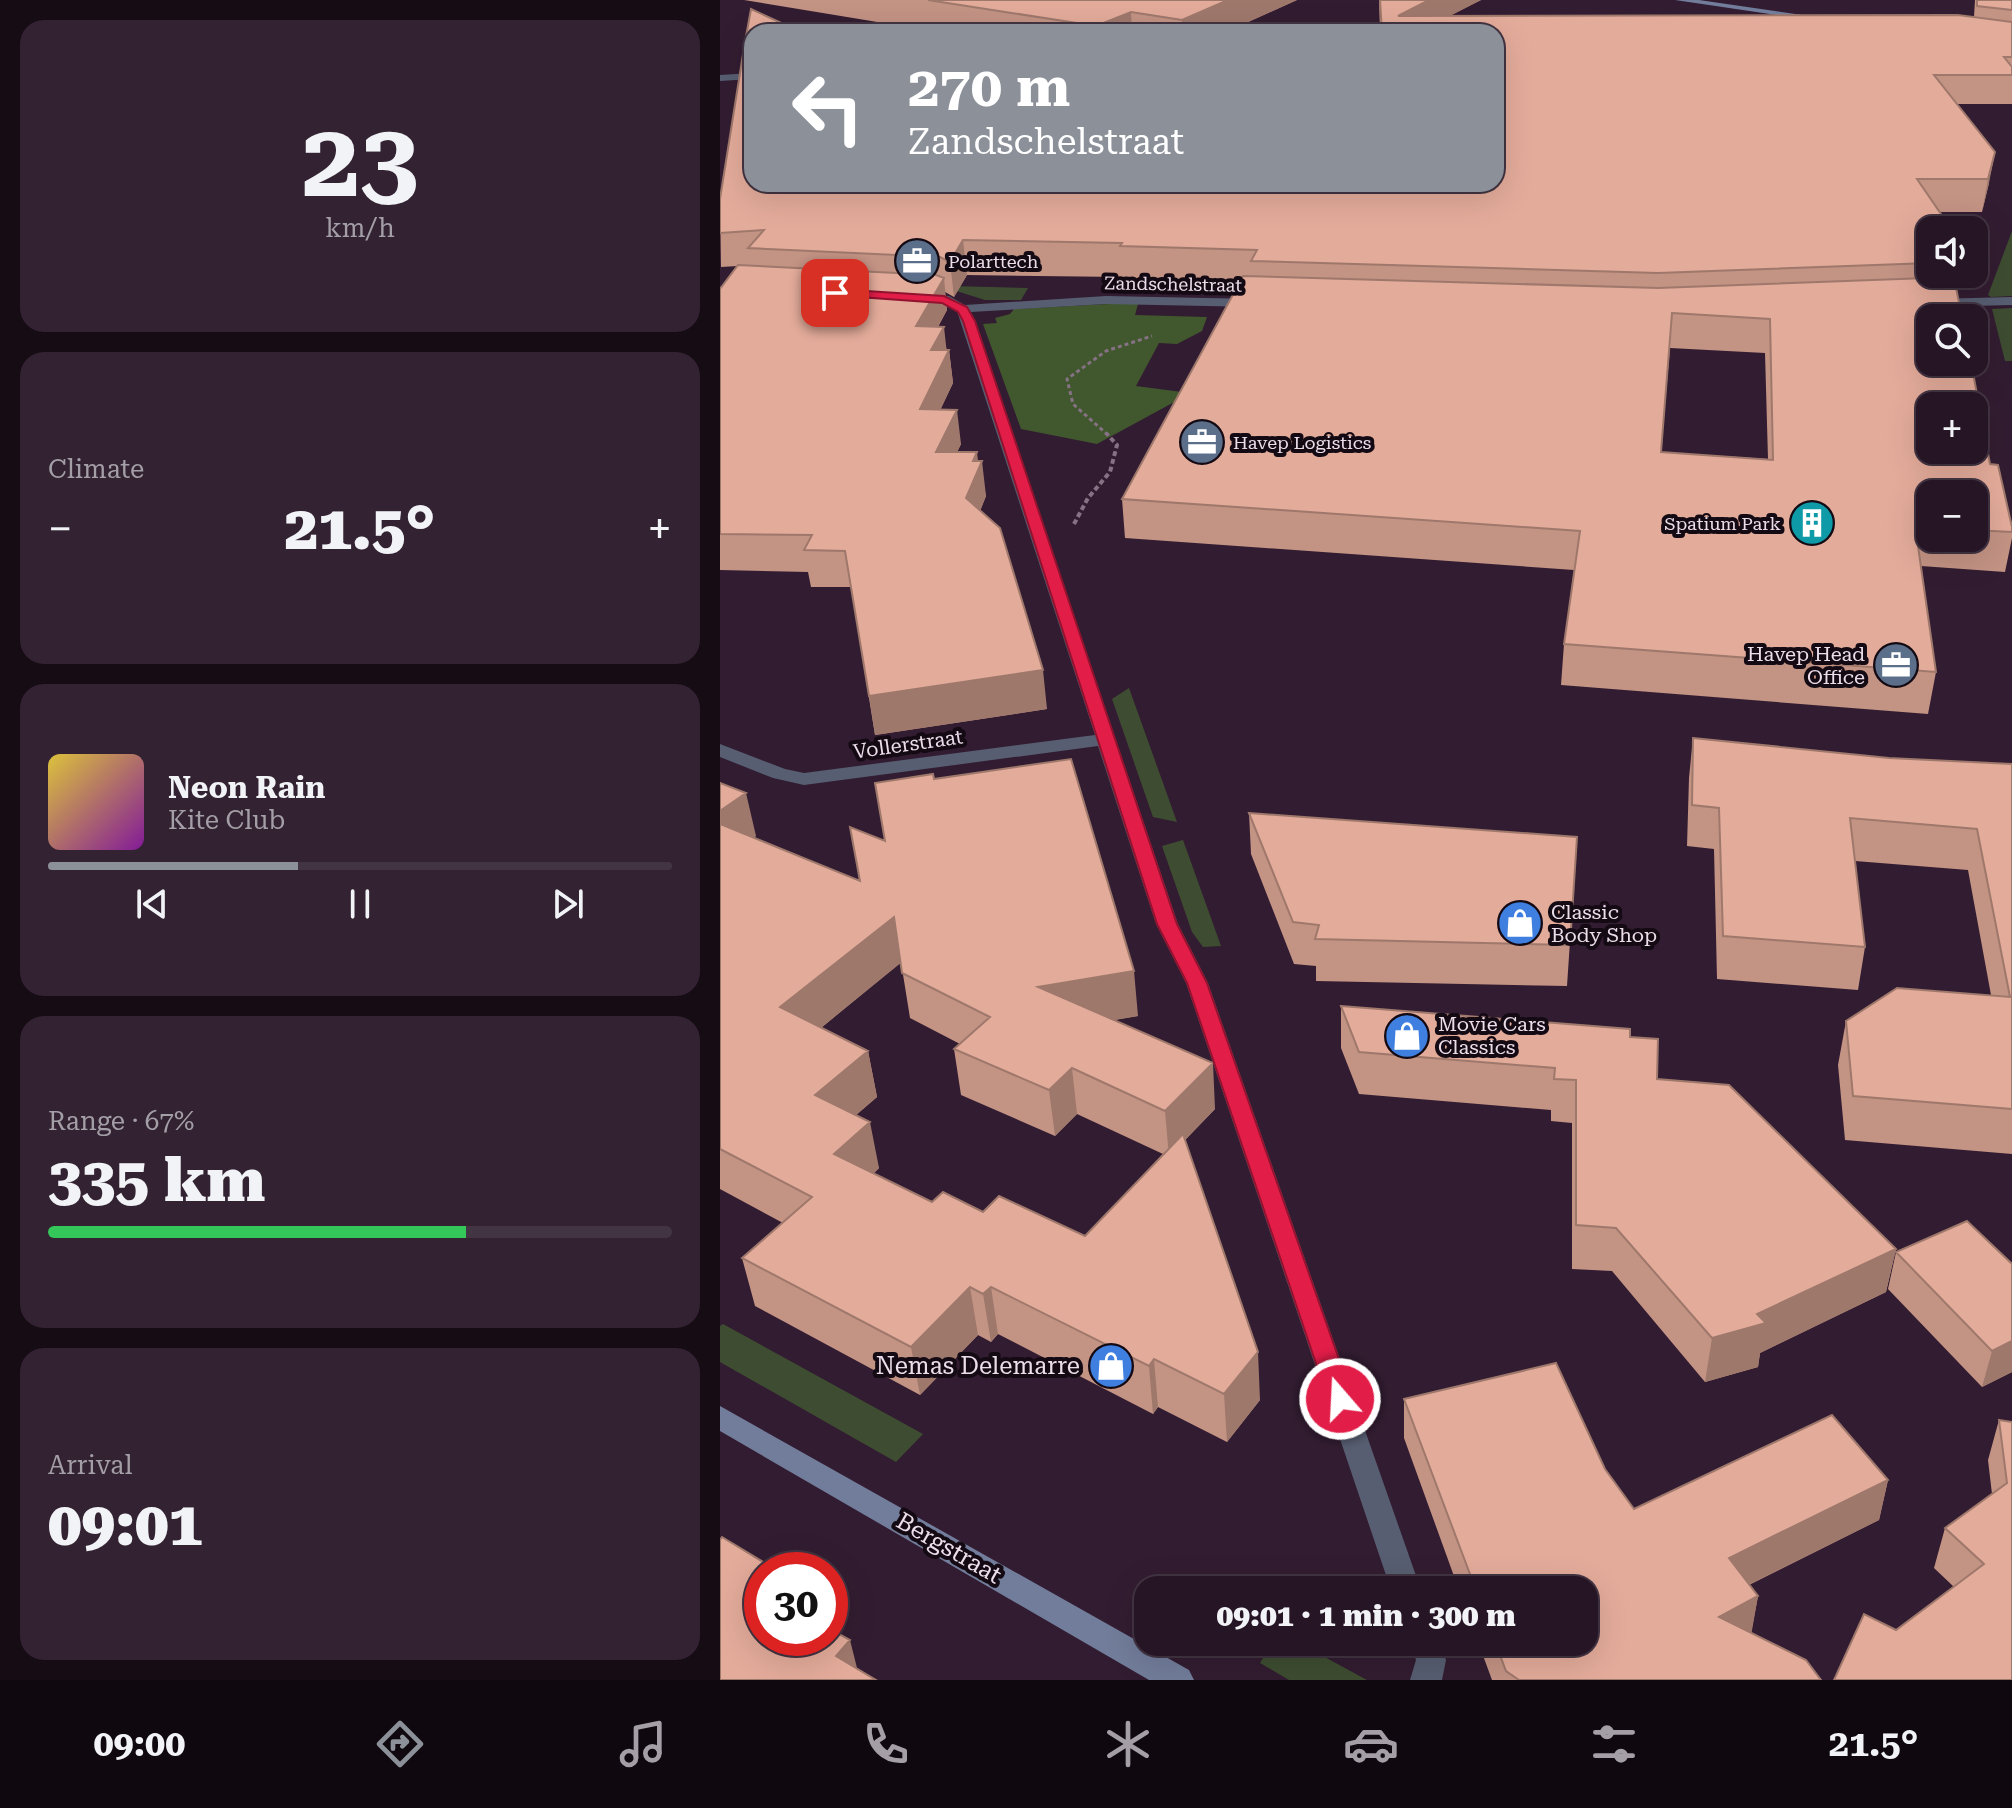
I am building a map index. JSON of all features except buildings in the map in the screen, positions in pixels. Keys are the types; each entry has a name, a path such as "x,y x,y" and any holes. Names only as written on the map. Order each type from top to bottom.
{"street":[{"path":"1679,0 1828,20"},
{"path":"720,78 744,76"},
{"name":"Zandschelstraat","path":"905,296 944,299 963,309 1123,299 1266,304"},
{"path":"1923,304 2012,301"},
{"path":"963,309 1167,924 1197,983 1401,1576"},
{"name":"Vollerstraat","path":"720,750 780,774 804,779 1106,739"},
{"name":"Bergstraat","path":"720,1417 1178,1680"},
{"path":"1426,1680 1429,1656"}],"path":[{"path":"1042,544 1070,532 1088,498 1110,472 1117,445 1073,404 1067,379 1106,351 1150,336 1165,336"}],"green space":[{"path":"2012,231 2012,296 1991,297 1988,295"},
{"path":"951,286 1028,288 1021,300 985,300 950,289"},
{"path":"1138,304 1135,315 1207,317 1202,331 1177,344 1159,343 1136,386 1182,392 1178,400 1097,444 1021,429 983,324 997,323 995,318 1010,314 1014,309"},
{"path":"2012,308 2012,361 2005,361 1992,309"},
{"path":"1129,688 1177,822 1153,817 1112,699"},
{"path":"1183,840 1221,946 1203,947 1192,932 1162,846"},
{"path":"723,1324 923,1434 896,1462 720,1362 720,1326"},
{"path":"1264,1656 1323,1656 1367,1680 1289,1680 1260,1663"}],"place":[{"name":"Polarttech","path":"917,261"},
{"name":"Havep Logistics","path":"1202,442"},
{"name":"Spatium Park","path":"1812,523"},
{"name":"Havep Head Office","path":"1896,665"},
{"name":"Classic Body Shop","path":"1520,923"},
{"name":"Movie Cars Classics","path":"1407,1036"},
{"name":"Nemas Delemarre","path":"1111,1366"}],"route":[{"path":"835,293 944,299 963,309 969,321 1167,924 1197,983 1340,1399"}]}
